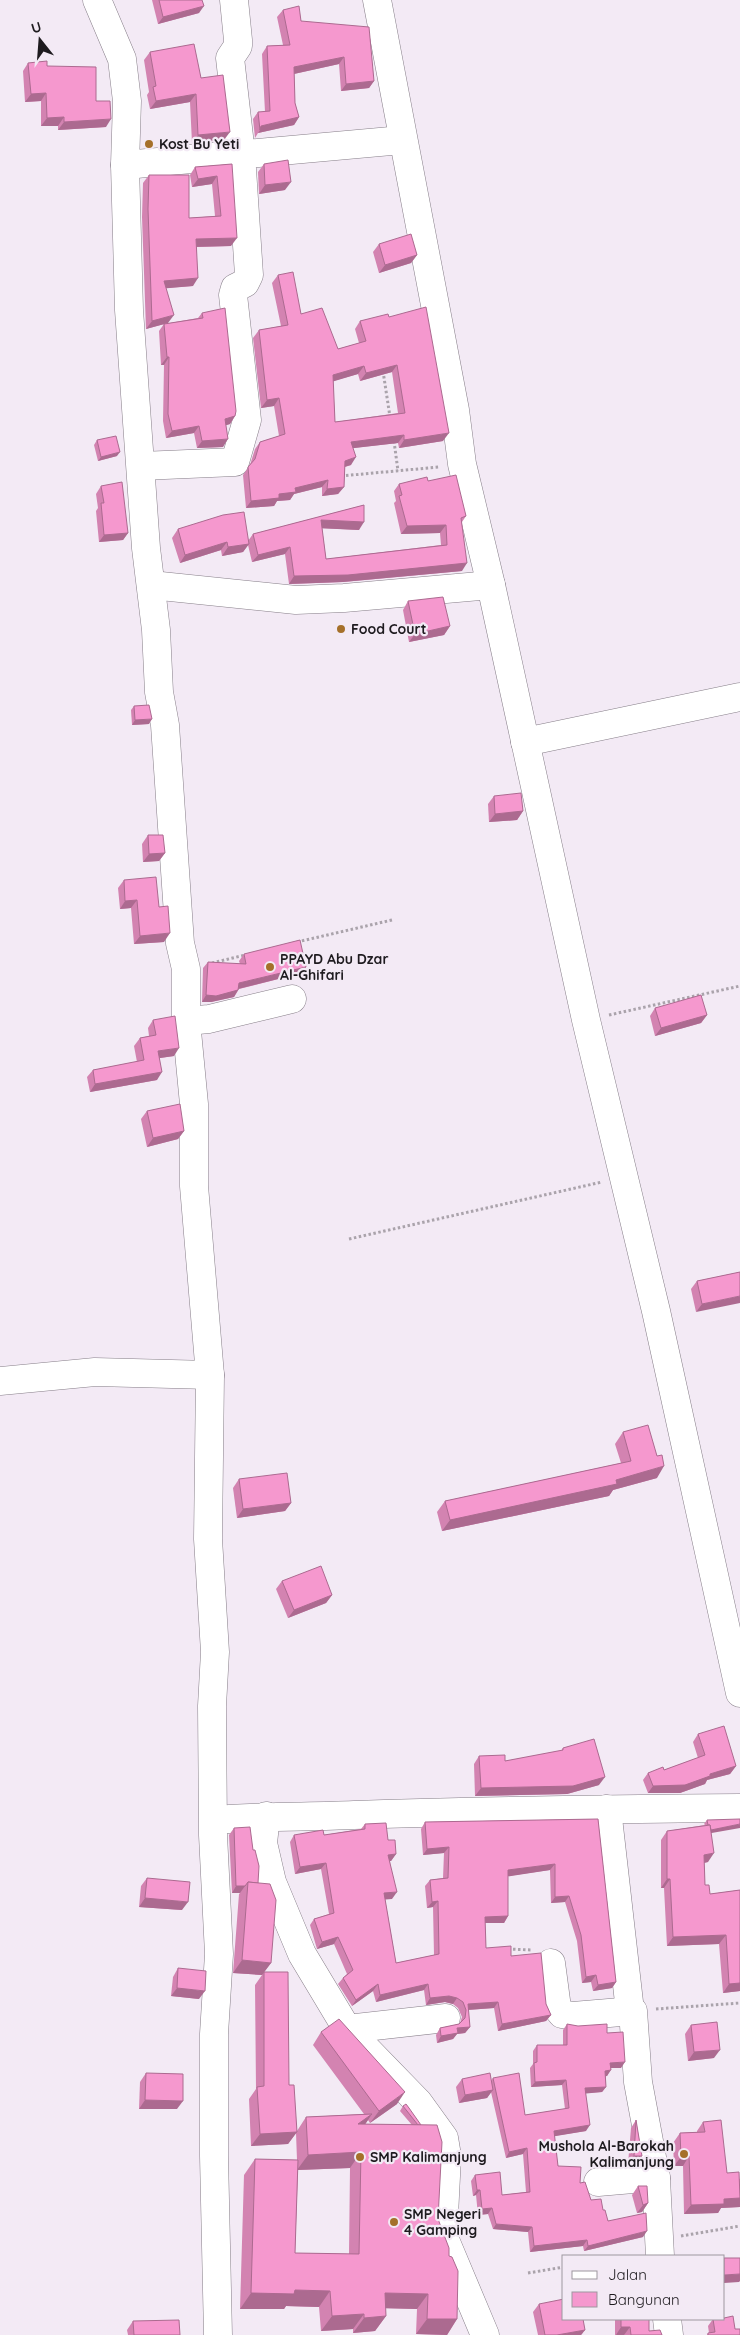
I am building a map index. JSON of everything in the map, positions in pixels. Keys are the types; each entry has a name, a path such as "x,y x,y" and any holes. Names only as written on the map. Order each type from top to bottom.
{"street":[{"path":"97,0 122,59 127,101 125,165 129,310 144,466 146,548 156,630 159,692 165,725 180,943 186,969 186,1021 194,1104 194,1186 210,1375 208,1539 215,1652 212,1706 219,1954 214,2034 218,2335"},
{"path":"144,466 232,463 236,459 247,420 233,295 235,288 245,283 250,275 241,154 230,58 238,46 234,0"},
{"path":"377,0 402,140 455,410 462,464 491,585 586,1020 624,1177 740,1693"},
{"path":"125,165 402,140"},
{"path":"151,586 296,600 344,598 491,585"},
{"path":"524,742 740,697"},
{"path":"186,1021 209,1019 292,998"},
{"path":"0,1381 95,1372 210,1375"},
{"path":"214,1820 266,1816 740,1808"},
{"path":"607,1809 632,2011 638,2082 656,2177 659,2248"},
{"path":"266,1816 263,1843 272,1882 284,1916 302,1954 347,2029 418,2102 444,2138 447,2156 443,2235 485,2335"},
{"path":"551,1963 557,2008 562,2014 572,2016 632,2011"},
{"path":"347,2029 446,2018"},
{"path":"598,2182 656,2177"},
{"path":"668,2320 670,2335"}],"path":[{"path":"383,369 392,425"},
{"path":"393,434 398,471"},
{"path":"337,476 462,464"},
{"path":"289,944 392,920"},
{"path":"186,969 252,953"},
{"path":"586,1020 740,986"},
{"path":"349,1238 624,1177"},
{"path":"499,1950 546,1950 551,1963"},
{"path":"632,2011 740,2002"},
{"path":"659,2248 740,2226"},
{"path":"528,2273 562,2267"}],"building":[{"path":"159,0 202,0 204,6 163,17"},
{"path":"299,6 301,21 369,27 374,81 346,84 344,57 294,67 295,103 299,117 261,126 260,130 258,112 270,111 267,46 290,45 283,10"},
{"path":"194,44 201,78 223,75 230,132 198,135 196,94 156,101 153,87 156,86 150,52"},
{"path":"47,61 47,66 96,67 96,101 110,101 111,119 64,122 64,117 47,118 46,93 31,94 28,63"},
{"path":"288,160 291,182 265,185 264,164"},
{"path":"232,164 237,238 196,239 198,278 164,281 174,315 152,321 148,209 149,175 189,175 189,218 221,216 217,176 198,179 195,167"},
{"path":"411,234 417,255 385,265 379,244"},
{"path":"293,272 301,314 322,308 338,349 366,341 360,321 388,314 389,317 426,307 449,433 404,440 404,435 351,442 356,457 345,461 344,487 327,489 328,480 295,488 296,492 279,494 279,498 251,501 248,467 255,459 260,442 285,434 279,398 267,400 259,330 288,325 278,275","holes":["397,365 405,413 335,422 333,375 364,366 366,373"]},
{"path":"225,308 236,411 235,416 225,419 228,439 202,441 199,426 172,431 168,414 169,357 167,357 164,324 203,318 202,313"},
{"path":"116,436 120,452 101,457 97,440"},
{"path":"456,475 466,516 461,518 467,563 348,575 294,576 290,547 258,555 253,534 364,505 364,522 321,520 326,559 447,545 446,525 407,526 399,496 402,495 399,484 427,477 428,481"},
{"path":"122,482 128,533 104,535 101,503 104,503 101,486"},
{"path":"244,512 249,544 228,547 227,542 185,555 178,529 223,515"},
{"path":"443,597 450,626 415,634 408,601"},
{"path":"149,705 152,719 135,720 134,706"},
{"path":"521,793 523,811 495,814 494,796"},
{"path":"148,835 163,835 165,853 149,854"},
{"path":"156,877 159,907 168,906 170,933 140,936 137,900 125,901 124,880"},
{"path":"300,940 306,967 239,983 238,990 216,996 206,995 208,962 246,964 244,954"},
{"path":"701,995 707,1015 661,1028 655,1008"},
{"path":"175,1016 179,1048 158,1051 162,1072 95,1084 93,1070 144,1060 140,1038 156,1035 153,1020"},
{"path":"180,1104 184,1131 153,1138 147,1111"},
{"path":"740,1272 740,1296 702,1304 697,1281"},
{"path":"648,1425 657,1456 662,1455 664,1466 616,1480 617,1484 450,1520 445,1501 631,1461 623,1432"},
{"path":"287,1473 291,1503 243,1509 239,1479"},
{"path":"321,1566 332,1595 294,1610 282,1581"},
{"path":"724,1726 736,1766 710,1774 710,1776 685,1785 653,1786 648,1773 663,1767 664,1770 705,1755 698,1734"},
{"path":"594,1739 605,1777 573,1786 481,1788 479,1756 505,1755 505,1761 563,1750 563,1748"},
{"path":"598,1819 616,1982 598,1985 596,1975 586,1977 581,1935 569,1896 555,1897 555,1864 508,1870 508,1916 485,1917 486,1948 511,1946 511,1956 541,1953 546,2004 551,2015 502,2024 498,2002 468,2004 470,2027 457,2028 458,2033 441,2036 440,2028 459,2024 465,2018 466,2010 463,2002 457,1998 449,1996 430,1998 428,1984 380,1995 378,1984 356,2000 343,1978 353,1970 338,1937 322,1942 314,1919 334,1913 326,1863 300,1867 294,1835 323,1830 324,1835 365,1829 365,1824 386,1823 388,1840 395,1840 396,1854 388,1855 397,1892 384,1893 396,1963 439,1954 438,1901 432,1902 430,1880 448,1878 449,1847 427,1849 425,1822"},
{"path":"740,1819 740,1824 711,1830 707,1820"},
{"path":"710,1825 714,1853 704,1855 705,1885 709,1885 710,1894 740,1890 740,1983 729,1984 726,1935 673,1937 670,1879 667,1879 667,1831"},
{"path":"250,1827 253,1850 255,1850 259,1866 258,1883 248,1882 245,1886 236,1886 234,1828"},
{"path":"147,1878 190,1882 188,1902 145,1898"},
{"path":"248,1882 270,1884 276,1900 271,1963 242,1960"},
{"path":"178,1968 206,1971 205,1991 177,1988"},
{"path":"264,1972 288,1972 289,2085 294,2085 297,2132 260,2134 257,2087 264,2086"},
{"path":"339,2019 405,2092 379,2111 321,2032"},
{"path":"717,2022 720,2050 694,2052 691,2025"},
{"path":"567,2024 578,2026 607,2024 607,2033 623,2032 625,2062 610,2063 611,2070 605,2071 606,2087 585,2088 590,2125 554,2131 558,2166 581,2167 580,2183 585,2182 591,2200 601,2199 608,2221 646,2213 647,2231 588,2246 587,2240 534,2246 532,2227 496,2224 492,2208 482,2209 480,2190 477,2190 475,2175 500,2172 502,2195 530,2192 527,2148 509,2152 493,2078 519,2073 525,2115 569,2108 566,2080 535,2082 534,2063 537,2062 537,2045 567,2045"},
{"path":"146,2073 183,2074 183,2101 145,2100"},
{"path":"490,2073 493,2090 465,2095 462,2079"},
{"path":"406,2104 421,2125 418,2125 403,2106"},
{"name":"SMP Negeri 4 Gamping","path":"372,2114 358,2124 437,2125 442,2142 438,2219 449,2248 449,2256 452,2257 458,2271 457,2319 427,2319 428,2294 385,2293 386,2316 364,2318 364,2314 332,2316 330,2291 295,2290 294,2294 251,2293 255,2159 298,2160 295,2253 359,2254 361,2152 308,2155 306,2117"},
{"path":"636,2120 642,2156 634,2156"},
{"path":"721,2120 727,2173 739,2172 740,2198 724,2199 724,2204 691,2205 689,2156 681,2157 680,2133 705,2132 703,2122"},
{"path":"638,2186 647,2186 648,2203 643,2205"},
{"path":"725,2258 740,2258 740,2274 725,2275"},
{"path":"562,2299 562,2320 583,2320 585,2330 545,2335 539,2304"},
{"path":"733,2316 735,2329 740,2329 740,2335 708,2335 708,2333 715,2332 713,2320 725,2320 725,2318"},
{"path":"179,2320 180,2335 134,2335 133,2321"},
{"path":"621,2320 649,2320 649,2331 660,2330 662,2335 631,2335 630,2327 621,2327"}],"place":[{"name":"Kost Bu Yeti","path":"149,144"},
{"name":"Food Court","path":"341,629"},
{"name":"PPAYD Abu Dzar Al-Ghifari","path":"270,967"},
{"name":"Mushola Al-Barokah Kalimanjung","path":"684,2154"},
{"name":"SMP Kalimanjung","path":"360,2157"},
{"name":"SMP Negeri 4 Gamping","path":"394,2222"}]}
